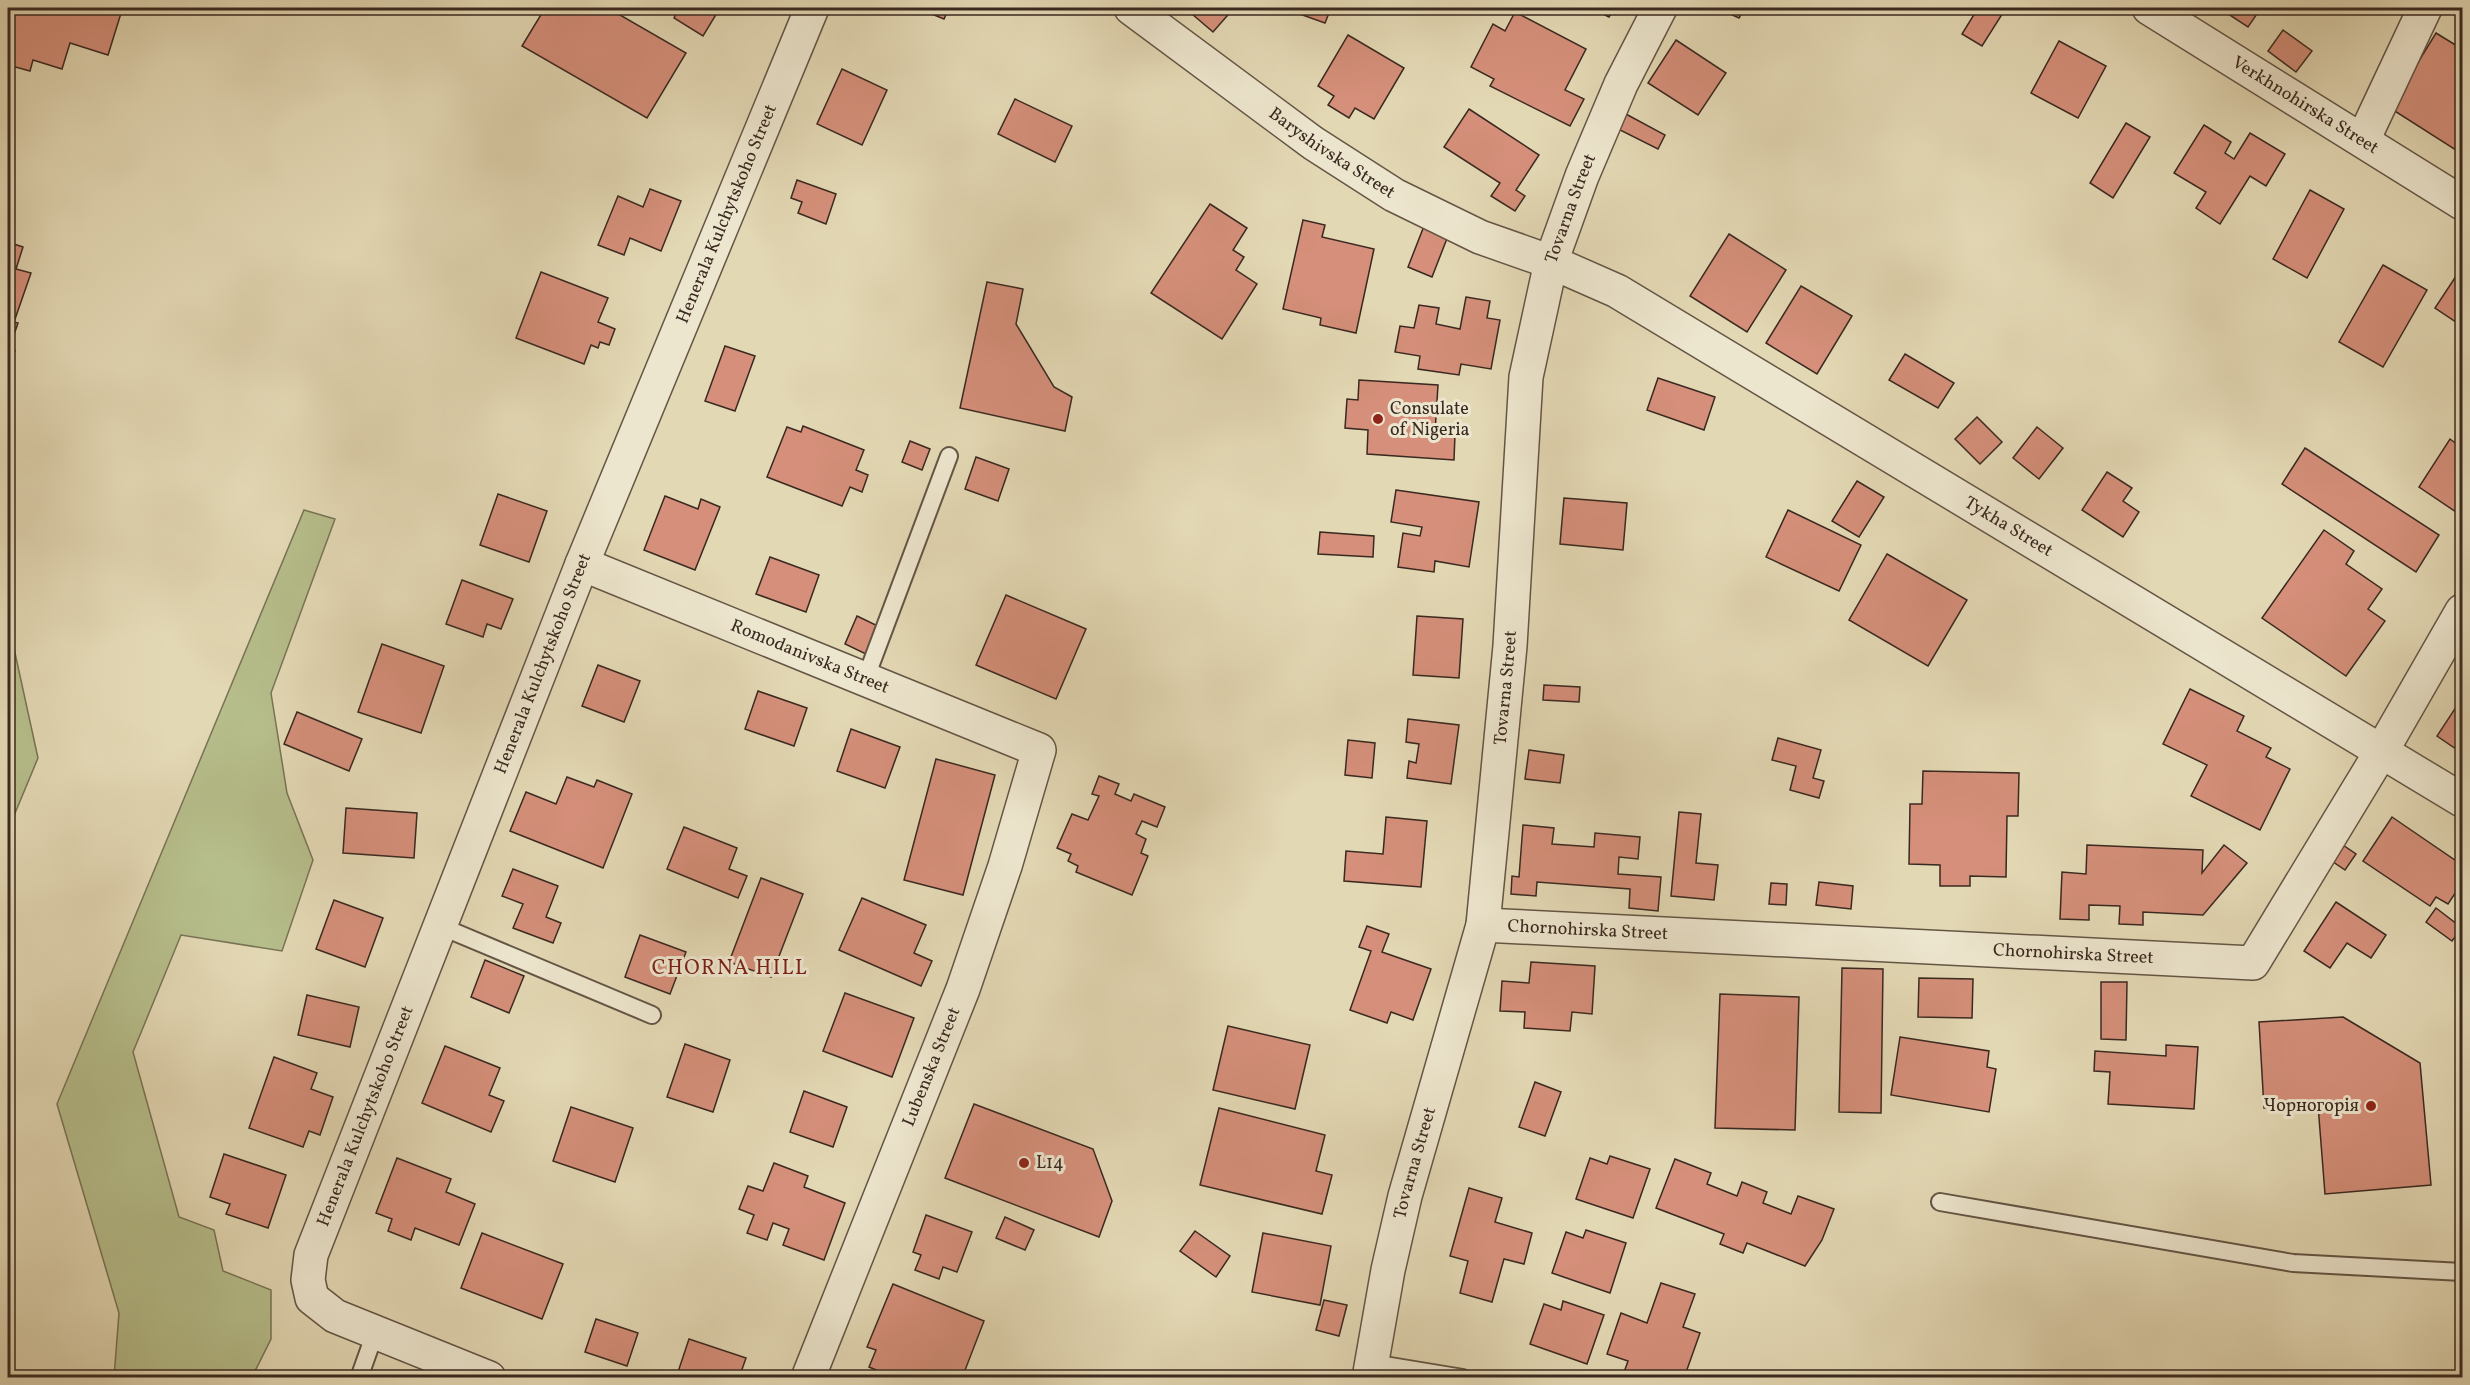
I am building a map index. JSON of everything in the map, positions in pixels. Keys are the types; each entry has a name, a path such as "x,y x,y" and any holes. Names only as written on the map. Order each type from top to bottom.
{"street":[{"name":"Henerala Kulchytskoho Street","path":"489,1377 334,1316 312,1298 308,1280 311,1255 582,564 728,206 812,8"},
{"name":"Baryshivska Street","path":"1131,8 1313,143 1394,195 1480,237 1551,262"},
{"name":"Tovarna Street","path":"1371,1370 1388,1269 1405,1196 1483,926 1510,646 1526,377 1551,262 1595,145 1621,84 1660,8"},
{"name":"Verkhnohirska Street","path":"2150,8 2463,203"},
{"path":"2362,140 2425,8"},
{"name":"Tykha Street","path":"1551,262 1617,291 2463,800"},
{"name":"Romodanivska Street","path":"582,564 1039,750"},
{"name":"Chornohirska Street","path":"1483,926 2253,963 2381,752 2463,610"},
{"name":"Lubenska Street","path":"808,1377 963,989 1005,866 1039,750"}],"lane":[{"path":"865,680 949,456"},
{"path":"440,926 652,1015"},
{"path":"1940,1202 2293,1263 2463,1272"},
{"path":"359,1377 375,1333"},
{"path":"1371,1370 1463,1377"}],"green space":[{"path":"304,510 335,519 271,693 287,793 313,860 282,951 181,935 133,1052 179,1217 214,1230 223,1271 271,1290 271,1339 252,1377 114,1377 119,1313 57,1104"},
{"path":"8,621 38,758 8,830"}],"building":[{"path":"8,8 114,8 122,10 108,55 70,43 62,69 33,60 30,71 8,65"},
{"path":"545,8 608,8 686,53 647,118 522,46"},
{"path":"674,8 720,8 703,36 674,18 678,10"},
{"path":"917,8 949,8 944,19"},
{"path":"1185,8 1234,8 1213,32"},
{"path":"1283,8 1331,8 1325,23"},
{"path":"1591,8 1615,8 1609,17"},
{"path":"1717,8 1745,8 1739,18"},
{"path":"1978,8 2006,8 1982,46 1962,34"},
{"path":"2219,8 2254,8 2259,11 2248,27"},
{"path":"1515,12 1586,49 1565,90 1584,99 1570,126 1490,86 1494,79 1471,67 1493,24 1505,31"},
{"path":"2283,30 2312,51 2296,72 2268,51"},
{"path":"2436,33 2462,49 2462,154 2390,108"},
{"path":"1348,35 1404,68 1374,119 1355,108 1349,118 1328,105 1334,96 1318,86"},
{"path":"1676,40 1726,73 1698,115 1648,83"},
{"path":"2059,41 2106,66 2078,118 2031,93"},
{"path":"842,69 887,90 862,145 817,124"},
{"path":"1015,99 1072,126 1055,162 998,134"},
{"path":"1469,109 1539,155 1516,190 1525,196 1515,211 1491,196 1500,183 1444,147"},
{"path":"1624,113 1665,135 1658,149 1616,128"},
{"path":"2126,123 2150,137 2113,198 2090,183"},
{"path":"2204,125 2231,142 2225,153 2234,159 2250,133 2285,154 2266,186 2250,176 2220,224 2196,208 2206,192 2174,173"},
{"path":"797,180 836,194 826,224 798,213 802,202 791,198"},
{"path":"650,189 681,201 661,251 630,238 624,255 598,245 618,196 643,207"},
{"path":"2310,190 2344,209 2307,278 2273,259"},
{"path":"1210,204 1247,228 1233,250 1244,257 1236,270 1257,284 1222,339 1151,293"},
{"path":"1303,220 1325,225 1322,237 1374,249 1356,333 1320,325 1321,318 1283,309"},
{"path":"1424,226 1448,236 1432,277 1408,267"},
{"path":"1729,234 1786,270 1747,332 1690,296"},
{"path":"8,242 23,247 16,269 31,273 14,322 18,323 9,349 15,351 8,373"},
{"path":"2383,265 2427,290 2383,367 2339,342"},
{"path":"2462,267 2462,326 2435,308"},
{"path":"541,272 608,298 598,322 615,329 609,345 600,342 598,348 591,345 584,364 516,338"},
{"path":"987,282 1023,289 1016,324 1054,387 1072,397 1065,431 960,408"},
{"path":"1801,286 1852,316 1817,374 1766,343"},
{"path":"1466,297 1490,301 1487,318 1500,320 1491,369 1461,364 1459,375 1418,369 1420,356 1395,352 1400,326 1414,328 1419,305 1439,308 1436,324 1460,329"},
{"path":"725,346 755,356 735,411 705,401"},
{"path":"1905,354 1954,383 1938,408 1889,380"},
{"path":"1658,378 1715,397 1704,430 1647,410"},
{"path":"1359,380 1438,385 1435,433 1455,434 1454,460 1367,454 1368,430 1345,428 1347,399 1358,400"},
{"path":"1977,417 2002,442 1980,464 1955,439"},
{"path":"803,426 864,450 856,470 868,475 862,492 850,487 842,506 767,477 787,427 801,432"},
{"path":"2037,427 2063,448 2039,479 2013,458"},
{"path":"2450,439 2462,448 2462,516 2419,487"},
{"path":"910,441 930,449 922,470 902,462"},
{"path":"2305,448 2439,535 2416,572 2282,484"},
{"path":"976,457 1009,469 998,501 965,489"},
{"path":"2107,472 2132,488 2123,501 2139,512 2123,537 2082,510"},
{"path":"1857,481 1884,497 1859,537 1832,521"},
{"path":"1396,490 1479,502 1469,567 1435,561 1434,572 1398,567 1403,533 1420,536 1422,527 1391,522"},
{"path":"498,494 547,511 529,562 480,545"},
{"path":"665,496 698,509 701,499 720,507 695,570 644,550"},
{"path":"1564,498 1627,503 1623,550 1560,544"},
{"path":"1788,510 1861,545 1839,591 1766,557"},
{"path":"2324,530 2354,551 2346,564 2382,589 2368,609 2385,621 2346,676 2262,618"},
{"path":"1320,532 1374,536 1373,557 1318,554"},
{"path":"1887,554 1967,600 1928,666 1849,620"},
{"path":"770,557 819,575 806,612 756,594"},
{"path":"462,580 513,599 501,629 487,624 483,637 446,624"},
{"path":"1006,595 1086,629 1056,699 976,665"},
{"path":"857,616 880,627 868,655 845,644"},
{"path":"1417,616 1463,619 1459,678 1413,675"},
{"path":"382,644 444,666 421,733 358,712"},
{"path":"598,665 640,681 624,722 582,706"},
{"path":"1544,685 1580,687 1579,702 1543,700"},
{"path":"2190,689 2244,716 2237,731 2271,748 2266,757 2290,769 2260,830 2191,796 2207,765 2163,744"},
{"path":"758,691 807,708 794,746 745,729"},
{"path":"2462,698 2462,753 2437,736"},
{"path":"297,712 362,739 349,771 284,744"},
{"path":"1408,719 1459,725 1451,784 1407,778 1409,761 1416,763 1419,744 1406,742"},
{"path":"851,729 900,747 885,788 837,771"},
{"path":"1778,738 1821,750 1813,778 1824,781 1819,798 1790,790 1796,766 1772,760"},
{"path":"1348,740 1375,743 1372,778 1345,775"},
{"path":"1529,750 1564,755 1560,783 1525,779"},
{"path":"936,759 995,775 963,895 904,880"},
{"path":"1923,771 2019,773 2018,816 2007,816 2006,877 1970,876 1970,886 1940,886 1940,865 1909,864 1910,804 1922,804"},
{"path":"1099,776 1119,784 1115,794 1131,801 1134,794 1165,807 1157,827 1142,821 1136,834 1146,839 1141,853 1148,856 1132,895 1076,872 1078,866 1068,861 1071,854 1057,848 1072,814 1088,820 1099,796 1092,794"},
{"path":"567,777 594,787 597,780 632,794 603,868 510,831 526,792 556,804"},
{"path":"346,808 417,813 414,858 343,853"},
{"path":"1679,812 1701,814 1696,863 1718,865 1714,900 1671,896"},
{"path":"1386,817 1427,821 1421,887 1344,881 1346,851 1383,854"},
{"path":"2392,817 2462,865 2462,883 2448,904 2436,897 2430,906 2363,861"},
{"path":"1523,825 1554,828 1552,844 1594,847 1595,833 1640,837 1638,859 1619,857 1618,874 1661,877 1658,911 1629,908 1630,889 1537,882 1536,896 1511,894 1512,876 1519,877"},
{"path":"684,827 737,848 729,869 747,876 738,898 667,869"},
{"path":"2337,841 2356,854 2345,870 2326,857"},
{"path":"2087,845 2203,850 2202,873 2224,845 2247,863 2203,915 2143,912 2143,925 2119,924 2120,906 2089,905 2089,920 2060,919 2062,872 2086,874"},
{"path":"513,869 558,886 546,917 561,923 553,943 513,928 523,904 502,896"},
{"path":"761,878 803,894 771,977 729,962"},
{"path":"1819,882 1853,886 1851,909 1816,905"},
{"path":"1771,883 1787,884 1786,905 1769,904"},
{"path":"862,898 926,925 914,953 932,961 921,986 839,950"},
{"path":"334,900 383,918 365,967 316,949"},
{"path":"2336,902 2386,935 2371,958 2347,943 2330,968 2304,951"},
{"path":"2436,908 2462,928 2452,941 2426,922"},
{"path":"1367,926 1389,934 1382,952 1431,969 1413,1020 1391,1012 1387,1023 1350,1010 1371,951 1359,947"},
{"path":"640,935 686,952 670,994 625,977"},
{"path":"485,960 524,976 509,1013 471,997"},
{"path":"1531,962 1595,966 1592,1014 1572,1012 1570,1031 1524,1028 1525,1012 1500,1011 1502,981 1529,983"},
{"path":"1842,968 1883,969 1881,1113 1839,1112"},
{"path":"1919,978 1973,979 1972,1018 1918,1017"},
{"path":"2101,982 2127,982 2126,1040 2101,1039"},
{"path":"845,993 914,1018 892,1077 823,1051"},
{"path":"1720,994 1799,997 1795,1130 1715,1128"},
{"path":"307,995 359,1007 350,1047 298,1035"},
{"name":"Чорногорія","path":"2343,1017 2420,1063 2431,1185 2325,1194 2318,1105 2264,1108 2259,1022"},
{"path":"1228,1026 1310,1045 1295,1109 1213,1090"},
{"path":"1900,1037 1989,1051 1987,1067 1996,1069 1989,1112 1891,1095"},
{"path":"685,1044 730,1060 713,1112 667,1097"},
{"path":"2166,1045 2198,1047 2194,1109 2108,1104 2110,1072 2094,1071 2095,1051 2166,1056"},
{"path":"445,1046 500,1068 489,1095 504,1101 491,1132 422,1103"},
{"path":"274,1057 317,1073 311,1089 333,1097 320,1135 309,1131 303,1147 249,1128"},
{"path":"1535,1082 1561,1092 1545,1136 1519,1127"},
{"path":"804,1091 847,1107 833,1147 790,1132"},
{"name":"L14","path":"974,1104 1093,1149 1112,1201 1099,1237 945,1178"},
{"path":"571,1107 633,1128 615,1182 553,1161"},
{"path":"1219,1108 1325,1135 1316,1171 1332,1175 1322,1214 1200,1185"},
{"path":"224,1154 286,1175 268,1228 226,1214 230,1204 210,1197"},
{"path":"1610,1156 1650,1169 1633,1218 1576,1199 1590,1158 1607,1164"},
{"path":"397,1158 451,1179 446,1192 475,1204 459,1245 415,1228 411,1240 388,1231 392,1219 376,1213"},
{"path":"1675,1159 1711,1173 1707,1184 1737,1196 1742,1182 1767,1192 1763,1203 1791,1214 1798,1196 1834,1209 1822,1240 1805,1266 1747,1243 1743,1253 1720,1244 1724,1234 1656,1208"},
{"path":"774,1163 808,1176 804,1187 845,1203 824,1260 783,1245 789,1229 773,1223 767,1240 747,1233 754,1215 739,1209 748,1186 763,1191"},
{"path":"1469,1188 1502,1198 1495,1222 1532,1233 1524,1264 1504,1259 1492,1302 1460,1293 1468,1261 1450,1256"},
{"path":"926,1215 972,1232 957,1272 943,1267 939,1279 915,1270 921,1255 913,1252"},
{"path":"1005,1217 1034,1230 1025,1250 996,1238"},
{"path":"1586,1230 1626,1243 1610,1293 1552,1273 1566,1232 1583,1238"},
{"path":"1195,1231 1230,1256 1216,1277 1180,1251"},
{"path":"482,1233 563,1264 542,1319 461,1288"},
{"path":"1263,1233 1331,1246 1320,1305 1252,1292"},
{"path":"1661,1283 1695,1294 1683,1327 1700,1333 1684,1378 1622,1378 1628,1361 1607,1354 1621,1313 1647,1323"},
{"path":"893,1284 984,1321 962,1378 896,1378 869,1367 876,1350 867,1347"},
{"path":"1324,1300 1347,1305 1339,1336 1316,1330"},
{"path":"1563,1301 1604,1315 1587,1364 1530,1344 1544,1304 1561,1310"},
{"path":"596,1319 638,1333 627,1366 585,1352"},
{"path":"689,1339 746,1358 739,1378 676,1378"}],"place":[{"name":"Consulate of Nigeria","path":"1378,419"},
{"name":"Чорногорія","path":"2371,1106"},
{"name":"L14","path":"1024,1163"}],"district":[{"name":"CHORNA HILL","path":"730,968"}]}
